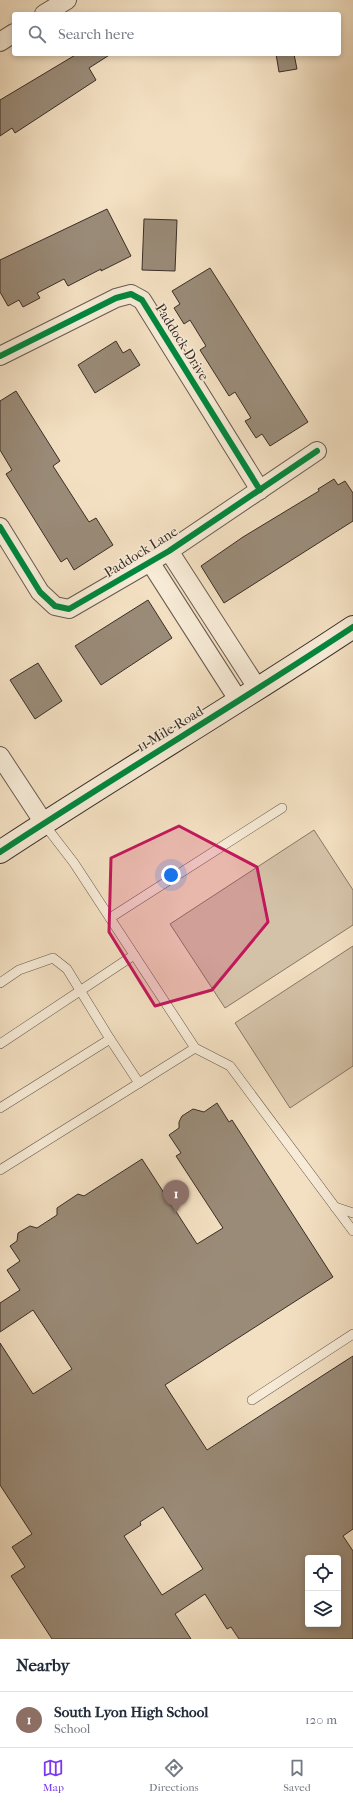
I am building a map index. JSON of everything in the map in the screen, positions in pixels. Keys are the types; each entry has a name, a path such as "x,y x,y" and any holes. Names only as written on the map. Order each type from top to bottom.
{"street":[{"path":"47,12 67,0"},
{"path":"0,42 12,34"},
{"name":"Paddock Drive","path":"0,356 116,298 131,294 142,300 260,490"},
{"name":"Paddock Lane","path":"0,527 40,592 55,606 69,609 168,551 317,451"},
{"name":"Paddock Lane","path":"168,551 258,689"},
{"name":"Paddock Lane","path":"150,562 239,701"},
{"name":"11 Mile Road","path":"0,852 100,786 239,701 353,627"},
{"path":"0,756 44,823"}],"lane":[{"path":"110,918 282,808"},
{"path":"44,823 74,863 195,1048 230,1066 353,1232"},
{"path":"0,1044 134,956"},
{"path":"0,982 19,970 53,958 67,969 110,1040 139,1083"},
{"path":"0,1108 110,1040"},
{"path":"0,1170 195,1048"},
{"path":"335,1207 353,1213"},
{"path":"252,1400 353,1334"}],"highlighted area":[{"path":"179,826 257,867 268,922 212,990 155,1006 109,932 111,858"}],"shaded area":[{"path":"314,830 353,890 353,925 225,1008 170,924"},
{"path":"353,946 353,1066 290,1108 235,1023"}],"building":[{"path":"74,56 108,56 89,68 96,80 15,133 12,128 0,136 0,100"},
{"path":"276,56 294,56 297,69 279,72"},
{"path":"107,209 131,256 68,286 64,279 37,293 40,298 23,307 19,300 8,306 0,292 0,260"},
{"path":"144,219 177,220 175,271 142,270"},
{"path":"210,268 308,422 270,446 262,434 256,438 245,421 251,418 235,392 229,396 200,350 206,346 190,320 184,324 174,308 180,304 172,291"},
{"path":"116,341 123,353 130,349 140,365 95,393 78,365"},
{"path":"16,391 60,461 53,466 89,522 96,518 113,545 74,570 67,558 61,562 6,474 12,470 0,450 0,401"},
{"path":"334,479 338,485 345,481 353,493 353,521 224,603 201,566 243,537 319,491 318,489"},
{"path":"148,600 172,638 101,685 75,646"},
{"path":"38,663 62,701 35,719 10,680"},
{"path":"217,1103 229,1122 232,1120 333,1277 165,1385 207,1450 353,1356 353,1529 343,1536 353,1551 353,1639 239,1639 231,1627 227,1629 205,1594 175,1614 191,1639 52,1639 11,1576 25,1567 12,1547 32,1534 0,1485 0,1343 33,1394 72,1369 33,1310 0,1332 0,1303 20,1290 7,1270 20,1261 10,1246 17,1241 18,1233 30,1226 37,1228 57,1215 57,1208 78,1194 84,1196 142,1159 197,1244 223,1228 176,1156 181,1153 169,1135 179,1128 179,1122 182,1116 193,1109 204,1112","holes":["163,1507 203,1569 162,1595 124,1536 141,1525 140,1522"]}],"cycle path":[{"path":"0,356 116,298 131,294 142,300 260,490"},
{"path":"0,527 40,592 55,606 69,609 169,551 317,451"},
{"path":"0,852 353,627"}],"place":[{"name":"South Lyon High School","path":"176,1213"}]}
